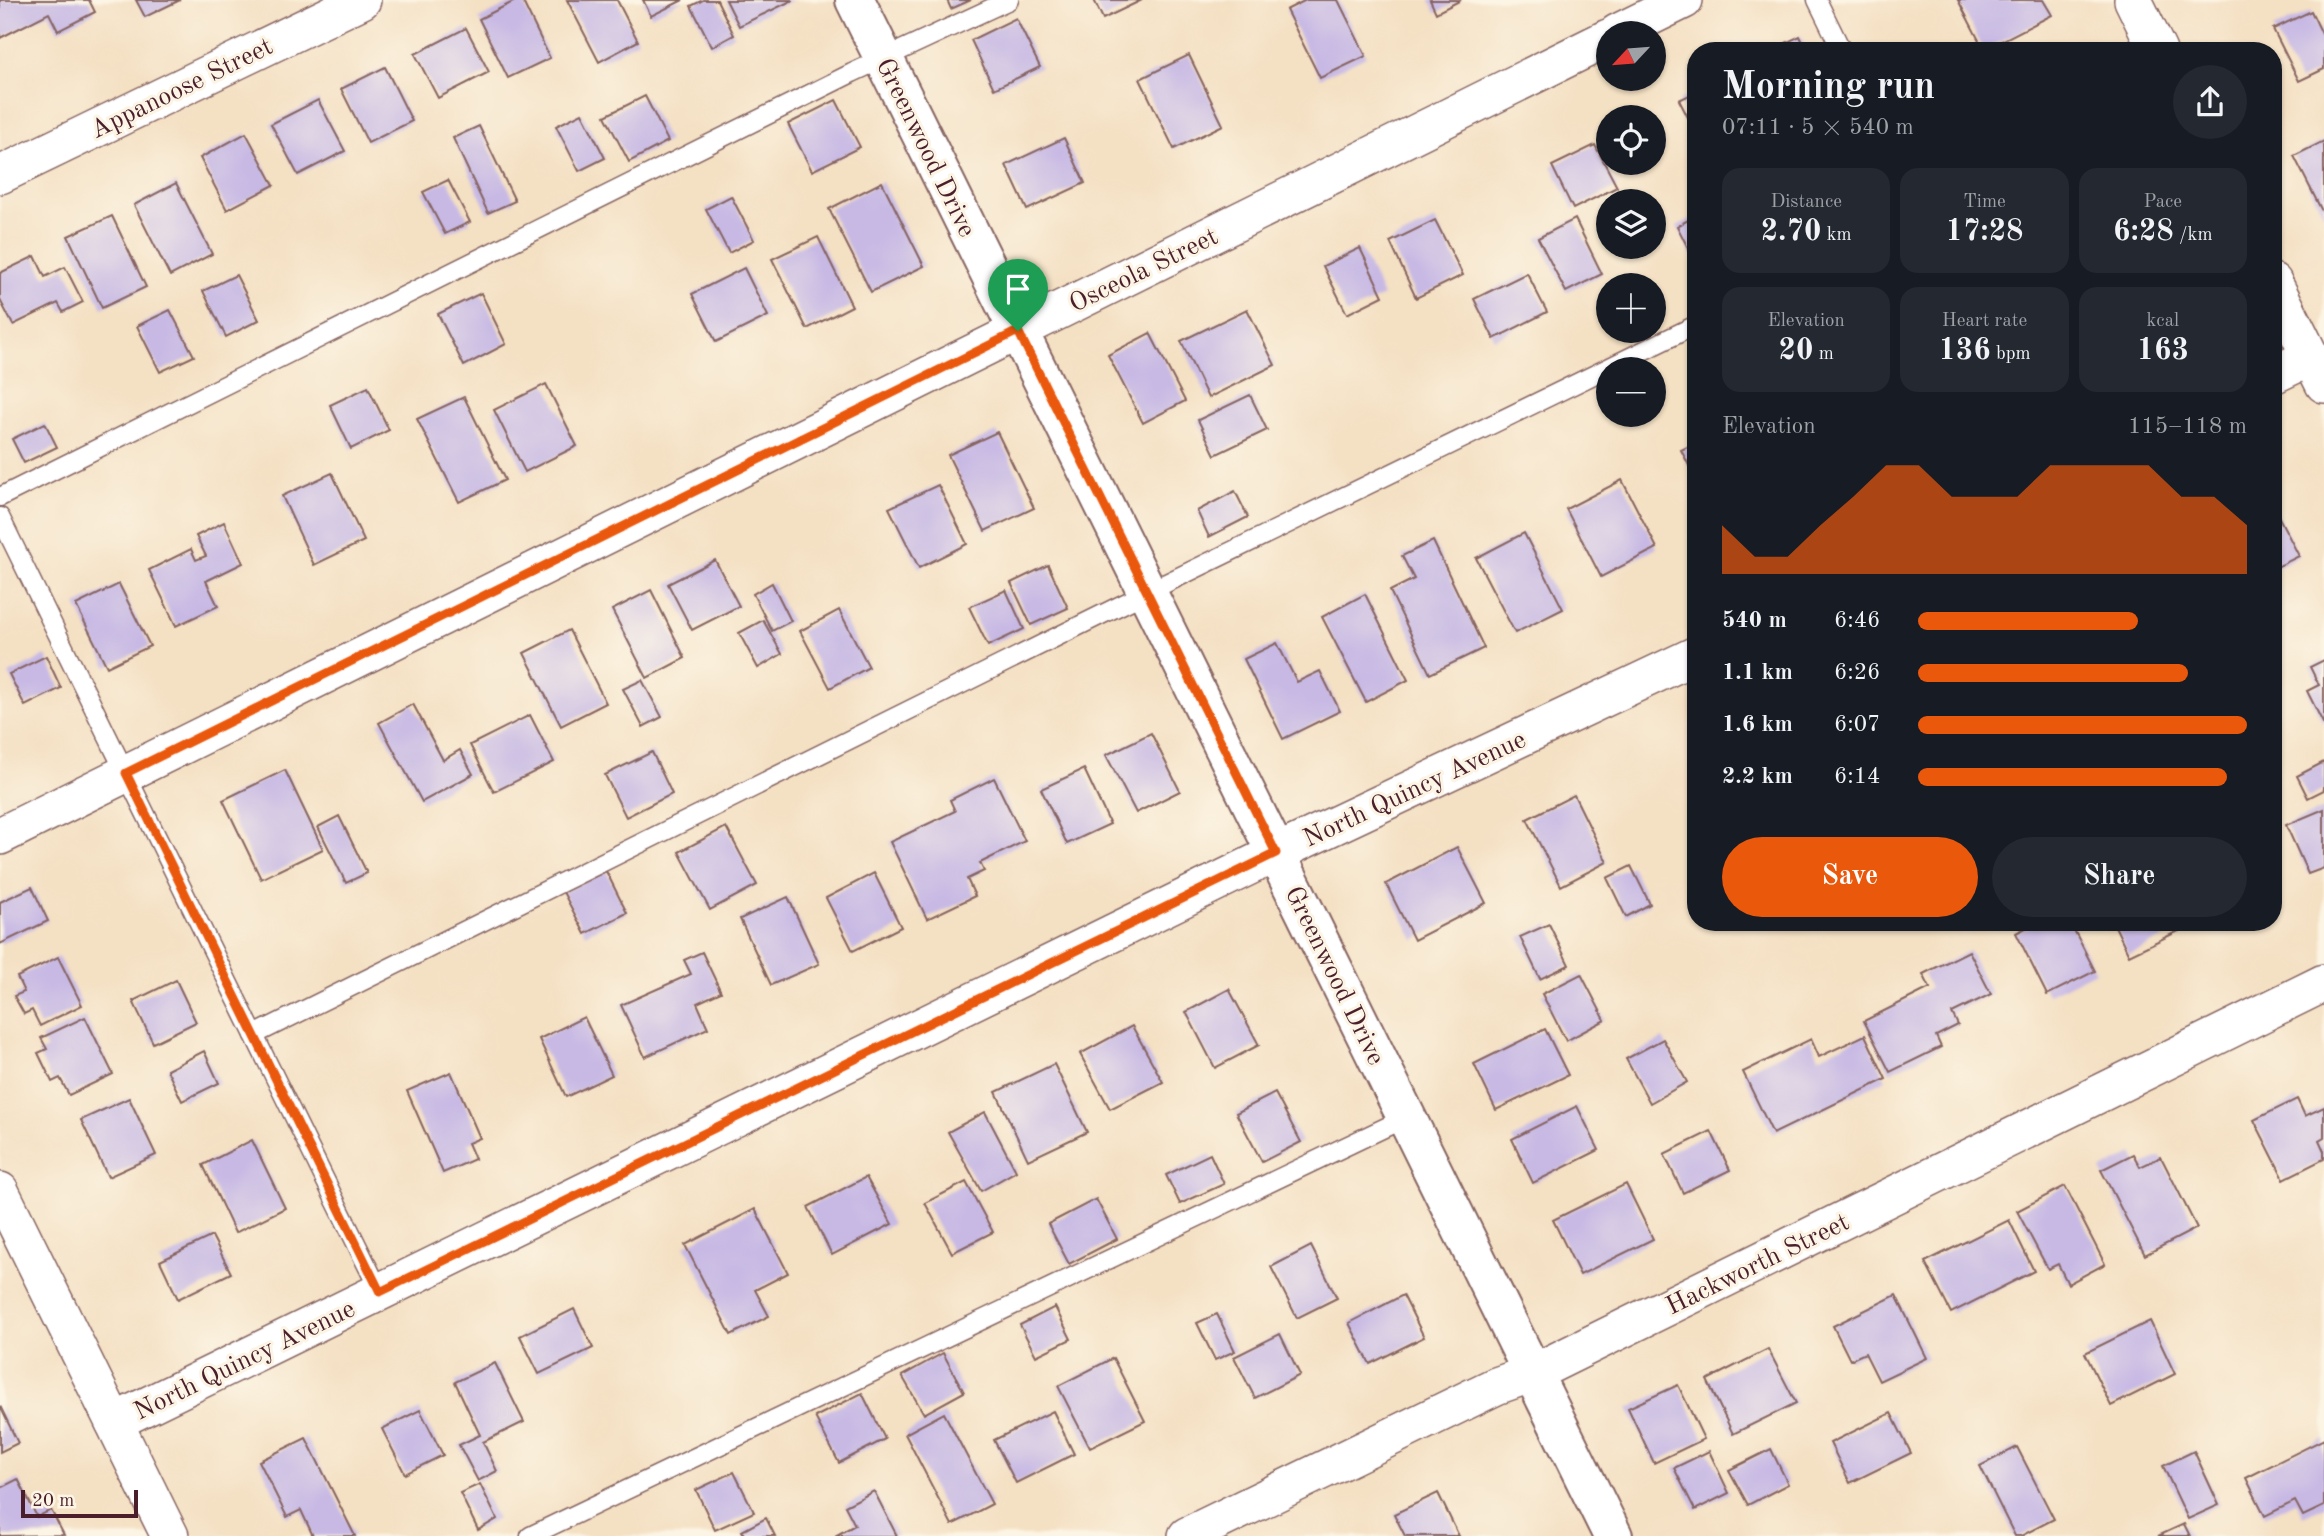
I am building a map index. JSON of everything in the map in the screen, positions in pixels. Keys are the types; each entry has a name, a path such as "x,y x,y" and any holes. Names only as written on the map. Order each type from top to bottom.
{"street":[{"name":"Appanoose Street","path":"0,175 362,0"},
{"name":"Greenwood Drive","path":"855,0 1613,1536"},
{"path":"1641,21 1684,0"},
{"path":"2133,0 2154,42"},
{"name":"Osceola Street","path":"0,835 1596,44"},
{"path":"2282,300 2317,371 2282,374"},
{"name":"North Quincy Avenue","path":"114,1422 1276,853 1687,658"},
{"name":"Hackworth Street","path":"1186,1536 1496,1386 1533,1373 2324,983"},
{"path":"0,1191 170,1536"}],"lane":[{"path":"0,497 883,58 1009,0"},
{"path":"1817,0 1838,42"},
{"path":"254,1034 1148,592 1687,329"},
{"path":"0,517 380,1292"},
{"path":"530,1536 1405,1118"}],"building":[{"path":"0,0 89,0 95,12 58,31 49,13 0,38"},
{"path":"136,0 180,0 145,17"},
{"path":"522,0 550,58 508,78 479,19"},
{"path":"567,0 617,0 638,41 599,62"},
{"path":"643,0 683,0 651,16"},
{"path":"703,0 717,0 734,35 712,47 691,6"},
{"path":"726,0 793,0 739,26"},
{"path":"947,0 971,0 951,9"},
{"path":"1094,0 1142,0 1103,19"},
{"path":"1306,0 1338,0 1366,56 1320,78 1286,10"},
{"path":"1430,0 1461,0 1436,13"},
{"path":"1958,0 2043,0 2052,15 2000,42 1980,42"},
{"path":"2311,11 2324,38 2324,69 2299,81 2282,42 2273,29"},
{"path":"1016,18 1040,67 994,89 971,40"},
{"path":"466,28 489,72 438,98 415,54"},
{"path":"1800,36 1803,42 1788,42"},
{"path":"1189,55 1223,125 1174,149 1140,79"},
{"path":"385,67 412,121 368,143 341,89"},
{"path":"645,96 668,141 629,162 605,116"},
{"path":"1687,96 1687,116 1679,100"},
{"path":"318,100 345,151 298,175 271,124"},
{"path":"836,100 860,147 812,171 788,124"},
{"path":"582,113 605,158 579,171 556,126"},
{"path":"479,126 515,201 488,213 453,138"},
{"path":"246,133 274,185 227,210 200,158"},
{"path":"1064,138 1085,183 1027,210 1006,165"},
{"path":"2324,141 2324,215 2294,156"},
{"path":"1595,145 1596,175 1611,175 1617,187 1596,189 1596,198 1573,209 1552,166"},
{"path":"448,180 470,222 445,234 423,192"},
{"path":"882,182 924,266 871,292 829,209"},
{"path":"176,183 212,254 170,276 134,205"},
{"path":"731,196 754,240 729,253 706,209"},
{"path":"112,216 146,287 102,308 68,236"},
{"path":"1575,219 1602,273 1596,273 1596,277 1566,292 1538,238"},
{"path":"1435,220 1463,275 1416,298 1390,242"},
{"path":"1687,221 1687,246 1677,226"},
{"path":"818,237 852,306 807,329 772,259"},
{"path":"1360,248 1383,296 1347,314 1323,266"},
{"path":"35,256 45,277 65,267 83,302 63,312 58,303 13,325 0,300 0,273"},
{"path":"744,268 768,316 716,342 692,294"},
{"path":"1527,273 1547,312 1494,339 1474,299"},
{"path":"236,275 259,320 226,337 203,291"},
{"path":"481,293 506,344 464,366 438,314"},
{"path":"1247,309 1275,365 1208,398 1181,341"},
{"path":"170,310 194,356 160,372 137,326"},
{"path":"1150,333 1185,401 1143,423 1108,355"},
{"path":"546,384 577,446 525,472 494,410"},
{"path":"368,387 389,430 351,449 330,405"},
{"path":"1250,395 1267,430 1215,455 1198,420"},
{"path":"464,397 505,480 459,502 417,419"},
{"path":"45,423 57,447 24,463 12,439"},
{"path":"997,432 1034,508 985,531 948,455"},
{"path":"1687,447 1687,462 1681,450"},
{"path":"332,473 364,541 314,565 282,496"},
{"path":"1622,480 1657,548 1601,577 1566,509"},
{"path":"938,485 967,544 919,568 889,508"},
{"path":"1235,491 1248,517 1209,537 1197,511"},
{"path":"224,522 243,563 206,581 218,606 176,626 149,570 191,549 196,560 206,556 196,536"},
{"path":"2282,523 2299,556 2282,564"},
{"path":"1524,533 1563,609 1515,633 1476,558"},
{"path":"1433,541 1484,648 1430,674 1390,591 1414,579 1402,556"},
{"path":"715,560 739,606 692,630 668,584"},
{"path":"1048,565 1068,608 1031,625 1011,583"},
{"path":"772,583 791,621 772,631 753,594"},
{"path":"119,584 150,646 107,667 76,605"},
{"path":"651,590 685,658 647,678 612,610"},
{"path":"1006,590 1024,629 988,646 969,607"},
{"path":"1365,594 1408,680 1366,702 1322,617"},
{"path":"839,610 869,667 830,688 800,631"},
{"path":"763,620 782,654 758,668 739,633"},
{"path":"569,630 606,703 561,726 524,653"},
{"path":"1277,643 1297,682 1320,671 1340,711 1283,739 1244,659"},
{"path":"46,656 61,688 25,706 9,674"},
{"path":"2324,660 2324,725 2307,691 2319,685 2310,667"},
{"path":"642,680 662,717 643,727 623,689"},
{"path":"413,704 443,760 460,750 473,774 422,802 379,723"},
{"path":"530,715 554,762 494,792 470,745"},
{"path":"1151,733 1180,791 1136,813 1106,755"},
{"path":"652,752 672,794 626,817 605,775"},
{"path":"2324,762 2324,790 2308,798 2297,776"},
{"path":"1084,769 1110,824 1067,844 1041,789"},
{"path":"285,770 323,849 261,879 223,800"},
{"path":"994,778 1025,841 980,863 984,871 967,879 975,896 927,919 890,842 955,811 950,800"},
{"path":"1574,795 1607,862 1561,886 1527,819"},
{"path":"2324,809 2324,868 2308,874 2286,825"},
{"path":"339,816 367,873 346,883 318,827"},
{"path":"726,827 757,885 710,910 679,852"},
{"path":"1457,847 1486,903 1414,940 1386,884"},
{"path":"1631,866 1650,904 1626,917 1607,878"},
{"path":"606,871 627,913 585,934 563,892"},
{"path":"874,873 901,927 853,951 826,898"},
{"path":"32,887 48,921 0,944 0,902"},
{"path":"788,897 819,964 771,985 740,919"},
{"path":"1549,924 1569,965 1540,979 1520,937"},
{"path":"2075,931 2095,971 2047,995 2016,933"},
{"path":"2117,931 2179,931 2129,955"},
{"path":"1969,951 1991,994 1952,1013 1958,1025 1936,1036 1941,1047 1890,1072 1864,1021 1930,988 1923,974"},
{"path":"702,952 721,992 697,1003 708,1028 645,1057 621,1005 691,974 684,960"},
{"path":"58,957 82,1005 40,1026 32,1010 24,1014 14,996 24,992 17,977"},
{"path":"1581,974 1605,1020 1566,1041 1542,994"},
{"path":"176,980 196,1022 153,1043 133,1001"},
{"path":"1229,989 1259,1045 1215,1068 1186,1012"},
{"path":"85,1017 113,1074 69,1095 60,1078 52,1082 38,1053 47,1049 41,1038"},
{"path":"584,1017 612,1075 566,1097 539,1039"},
{"path":"1132,1026 1163,1082 1110,1109 1080,1054"},
{"path":"1545,1029 1568,1075 1496,1110 1474,1064"},
{"path":"1865,1035 1886,1079 1773,1134 1743,1072 1811,1039 1819,1057"},
{"path":"1663,1039 1687,1082 1650,1103 1626,1059"},
{"path":"204,1051 219,1083 182,1101 167,1070"},
{"path":"1054,1064 1087,1132 1028,1160 996,1092"},
{"path":"451,1072 480,1138 468,1143 475,1159 443,1173 407,1091"},
{"path":"1275,1093 1301,1142 1262,1162 1236,1113"},
{"path":"129,1098 156,1155 108,1177 81,1120"},
{"path":"2297,1099 2305,1116 2324,1107 2324,1137 2319,1140 2324,1159 2284,1179 2254,1120"},
{"path":"1577,1106 1599,1150 1533,1183 1512,1139"},
{"path":"985,1112 1016,1171 981,1191 948,1132"},
{"path":"1711,1131 1730,1170 1683,1193 1664,1154"},
{"path":"252,1140 285,1208 235,1233 203,1165"},
{"path":"1210,1154 1224,1184 1180,1204 1166,1175"},
{"path":"2133,1154 2140,1167 2161,1157 2197,1228 2145,1255 2101,1170"},
{"path":"866,1177 892,1224 832,1255 808,1207"},
{"path":"966,1182 993,1232 952,1253 925,1203"},
{"path":"1626,1184 1653,1239 1580,1275 1553,1220"},
{"path":"2065,1186 2105,1264 2068,1284 2058,1264 2048,1269 2017,1211"},
{"path":"1096,1199 1117,1239 1069,1264 1048,1224"},
{"path":"755,1209 788,1273 755,1290 769,1316 731,1335 685,1245"},
{"path":"2009,1220 2034,1271 1951,1313 1925,1262"},
{"path":"212,1236 231,1273 178,1299 160,1261"},
{"path":"1311,1246 1337,1298 1297,1318 1271,1267"},
{"path":"1403,1295 1424,1337 1370,1364 1349,1323"},
{"path":"1896,1295 1927,1358 1879,1381 1865,1353 1850,1360 1833,1326"},
{"path":"1055,1307 1071,1339 1036,1356 1020,1325"},
{"path":"574,1309 593,1348 539,1374 520,1336"},
{"path":"1217,1314 1235,1351 1215,1360 1197,1323"},
{"path":"2150,1321 2175,1374 2111,1406 2085,1353"},
{"path":"1280,1334 1300,1375 1255,1398 1234,1357"},
{"path":"1768,1349 1796,1403 1733,1434 1707,1380"},
{"path":"943,1353 964,1392 924,1414 902,1376"},
{"path":"1113,1358 1145,1421 1090,1448 1058,1386"},
{"path":"495,1363 524,1422 483,1442 497,1471 478,1481 459,1445 480,1435 455,1382"},
{"path":"1678,1385 1704,1439 1654,1463 1628,1408"},
{"path":"862,1393 885,1439 839,1463 815,1417"},
{"path":"0,1406 18,1443 0,1452"},
{"path":"420,1410 443,1455 405,1474 382,1429"},
{"path":"1053,1411 1074,1454 1016,1483 994,1440"},
{"path":"944,1413 992,1504 952,1525 905,1434"},
{"path":"1891,1413 1911,1453 1850,1483 1830,1443"},
{"path":"306,1438 355,1536 313,1536 301,1510 287,1517 259,1461"},
{"path":"2324,1439 2324,1506 2303,1516 2295,1501 2265,1516 2246,1478"},
{"path":"2017,1447 2054,1519 2021,1536 2015,1536 1980,1466"},
{"path":"1771,1449 1788,1484 1748,1505 1729,1470"},
{"path":"1709,1451 1729,1493 1695,1510 1674,1468"},
{"path":"2194,1451 2219,1505 2188,1519 2163,1466"},
{"path":"734,1472 754,1512 715,1530 696,1490"},
{"path":"18,1479 37,1517 51,1510 64,1535 0,1536 0,1488"},
{"path":"480,1484 497,1519 478,1530 460,1493"},
{"path":"874,1491 897,1536 835,1536 855,1525 845,1506"},
{"path":"1438,1493 1459,1536 1405,1536 1394,1514"},
{"path":"766,1518 775,1536 745,1536 742,1531"},
{"path":"2184,1524 2190,1536 2158,1536"}],"route":[{"path":"1018,331 1276,853 380,1292 126,773 1018,331"}]}
